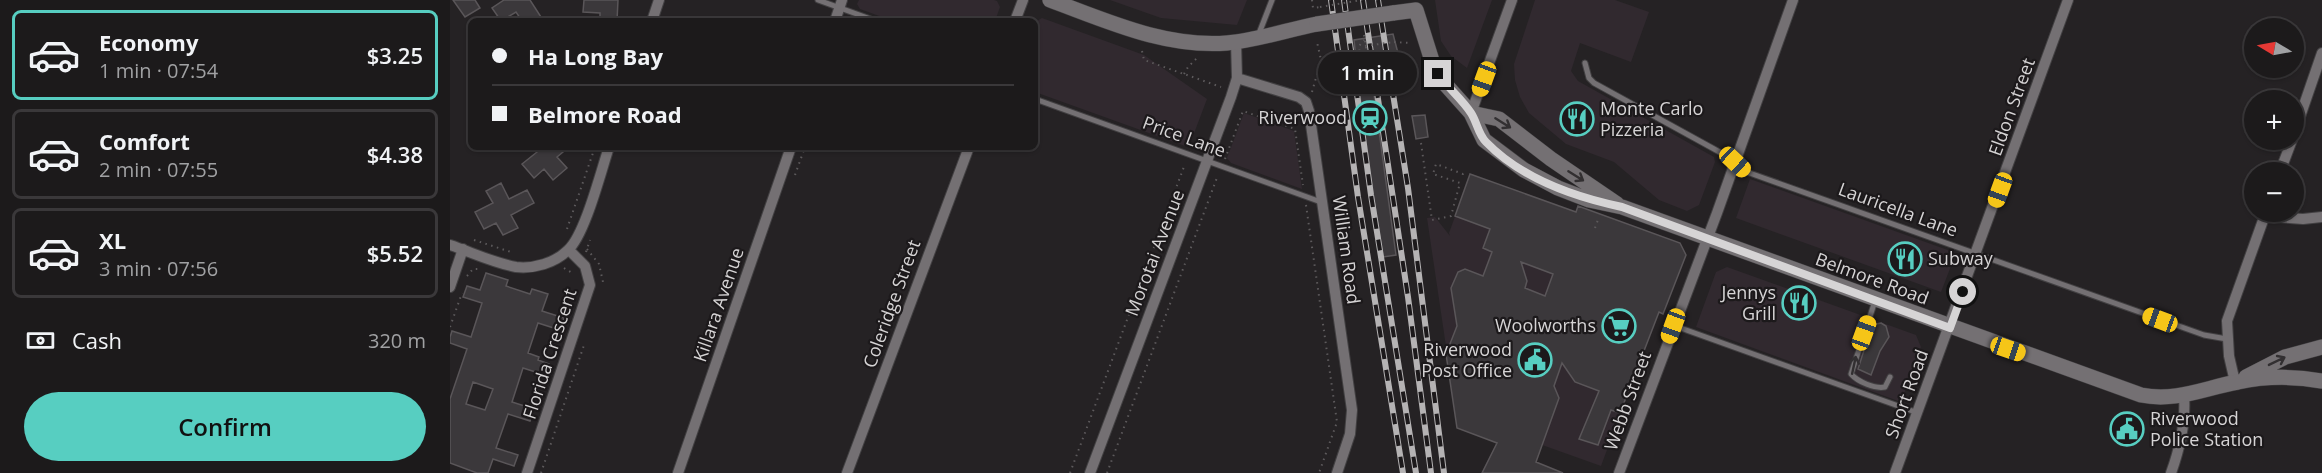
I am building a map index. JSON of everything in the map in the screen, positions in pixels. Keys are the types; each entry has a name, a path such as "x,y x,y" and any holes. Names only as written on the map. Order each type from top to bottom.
{"main road":[{"name":"Belmore Road","path":"1050,0 1154,37 1201,43 1236,42 1317,24 1416,10 1433,64 1446,85 1471,113 1484,140 1524,170 1558,188 1588,200 1622,207 2130,393 2153,398 2184,396 2235,382 2280,377 2322,381"},
{"name":"Belmore Road","path":"1471,113 1499,119 1551,159 1622,207"},
{"path":"2235,382 2285,357 2322,347"}],"street":[{"path":"653,18 659,0"},
{"path":"1016,18 1023,0"},
{"path":"1471,113 1512,0"},
{"name":"Webb Street","path":"1619,473 1793,0"},
{"name":"Eldon Street","path":"1950,328 2068,0"},
{"name":"Morotai Avenue","path":"1090,473 1237,78 1236,42"},
{"path":"2304,105 2322,53"},
{"path":"1237,78 1299,97 1306,102"},
{"name":"William Road","path":"1306,102 1352,410 1350,434 1337,473"},
{"path":"450,245 508,265 526,267 546,264 569,250 581,228 608,150"},
{"name":"Killara Avenue","path":"678,473 790,150"},
{"name":"Coleridge Street","path":"847,473 968,150"},
{"path":"2304,219 2322,217"},
{"path":"2235,382 2227,339 2229,314 2263,222"},
{"path":"450,287 463,249"},
{"name":"Florida Crescent","path":"527,473 590,285 588,273 579,258 569,250"},
{"name":"Short Road","path":"1895,473 1950,328"},
{"path":"2171,473 2181,445 2185,410 2184,396"}],"lane":[{"path":"818,0 841,4 870,18"},
{"path":"1257,37 1272,0"},
{"name":"Lauricella Lane","path":"1585,63 1589,78 1594,83 1735,162 1744,171 2204,335 2227,339"},
{"name":"Price Lane","path":"1038,100 1322,202"},
{"path":"1875,301 1852,366 1851,375 1880,388 1885,387 1890,377"},
{"path":"1673,326 1918,413"}],"path":[{"path":"1312,0 1313,8 1362,0"},
{"path":"1364,35 1366,54 1361,62 1366,92"},
{"path":"1360,57 1359,46 1364,40"},
{"path":"1306,102 1314,89 1321,60 1317,42"},
{"path":"1365,46 1394,42 1410,43"},
{"path":"1142,51 1144,60 1216,86"},
{"path":"1354,58 1369,55"},
{"path":"1185,74 1188,67 1198,57"},
{"path":"1358,94 1375,91"},
{"path":"1107,473 1243,111 1295,129 1337,422 1319,473"},
{"path":"1421,143 1432,220 1451,216 1464,172 1437,164 1433,174 1460,183"},
{"path":"566,232 594,150"},
{"path":"1070,473 1187,159"},
{"path":"1595,228 1599,217"},
{"path":"558,272 586,252 591,238"},
{"path":"472,239 512,253"},
{"path":"466,278 473,269 482,270"},
{"path":"450,327 463,288"}],"shaded area":[{"path":"859,0 994,0 1000,7 996,18 885,18 860,9 857,4"},
{"path":"1110,0 1247,0 1237,25 1161,18"},
{"path":"1435,0 1492,0 1467,68 1451,56 1441,41"},
{"path":"1535,0 1615,0 1649,12 1631,62 1580,43 1571,71 1578,81 1714,157 1715,162 1699,205 1687,211 1659,200 1614,162 1566,144 1529,113 1520,97 1515,80 1514,64"},
{"path":"1042,18 1144,55 1207,99 1190,144 1185,146 1038,93 1038,20"},
{"path":"1244,113 1294,131 1302,189 1231,163 1227,158"},
{"path":"1474,176 1676,249 1679,256 1601,466 1456,414 1427,218 1435,217 1450,236 1449,233 1468,181"},
{"path":"1750,179 1956,253 1941,292 1736,218"},
{"path":"1727,267 1916,335 1921,347 1901,402 1696,327 1716,272"}],"building":[{"path":"453,0 475,0 480,8 465,17"},
{"path":"504,0 530,0 541,17 520,18 516,12 506,18 499,18 492,8"},
{"path":"584,0 618,0 617,18 600,18 600,13 583,12"},
{"path":"1393,34 1399,57 1395,57 1395,61 1370,65 1396,255 1383,257 1366,150 1354,40"},
{"path":"1425,115 1428,137 1416,139 1412,116"},
{"path":"535,150 565,150 557,157 567,168 553,180 544,169 534,178 522,164 537,152"},
{"path":"1470,174 1576,212 1578,206 1680,243 1686,255 1663,314 1659,312 1620,413 1611,410 1598,445 1579,439 1599,391 1575,382 1562,363 1554,386 1559,398 1536,462 1563,473 1482,473 1497,443 1457,428 1446,354 1457,326 1451,288 1458,272 1465,269 1483,276 1492,252 1483,248 1490,229 1455,216","holes":["1521,262 1553,274 1545,296 1525,288 1527,281"]},
{"path":"501,183 509,199 527,190 534,203 511,215 518,228 503,235 496,223 484,229 475,212 493,203 486,191"},
{"path":"486,273 508,280 506,286 530,294 532,289 548,294 542,311 564,318 560,330 538,323 528,353 549,364 545,375 523,368 512,402 534,409 530,421 508,414 496,448 518,455 514,466 493,459 488,473 477,473 450,463 450,399 467,349 450,343 450,337 452,331 471,337 482,303 463,297 467,286 480,290","holes":["473,382 493,389 485,410 466,404"]},
{"path":"1881,323 1886,326 1889,337 1880,351 1871,375 1858,369 1872,325"}],"railway":[{"path":"1331,0 1358,197 1403,473"},
{"path":"1344,0 1371,195 1416,473"},
{"path":"1363,0 1408,297 1431,473"},
{"path":"1378,0 1408,188 1444,473"}],"place":[{"name":"Riverwood","path":"1370,118"},
{"name":"Monte Carlo Pizzeria","path":"1577,119"},
{"name":"Subway","path":"1905,259"},
{"name":"Jennys Grill","path":"1799,303"},
{"name":"Woolworths","path":"1619,326"},
{"name":"Riverwood Post Office","path":"1535,360"},
{"name":"Riverwood Police Station","path":"2127,429"}],"route":[{"path":"1438,74 1471,113 1484,140 1524,170 1558,188 1588,200 1622,207 1950,328 1963,292"}]}
